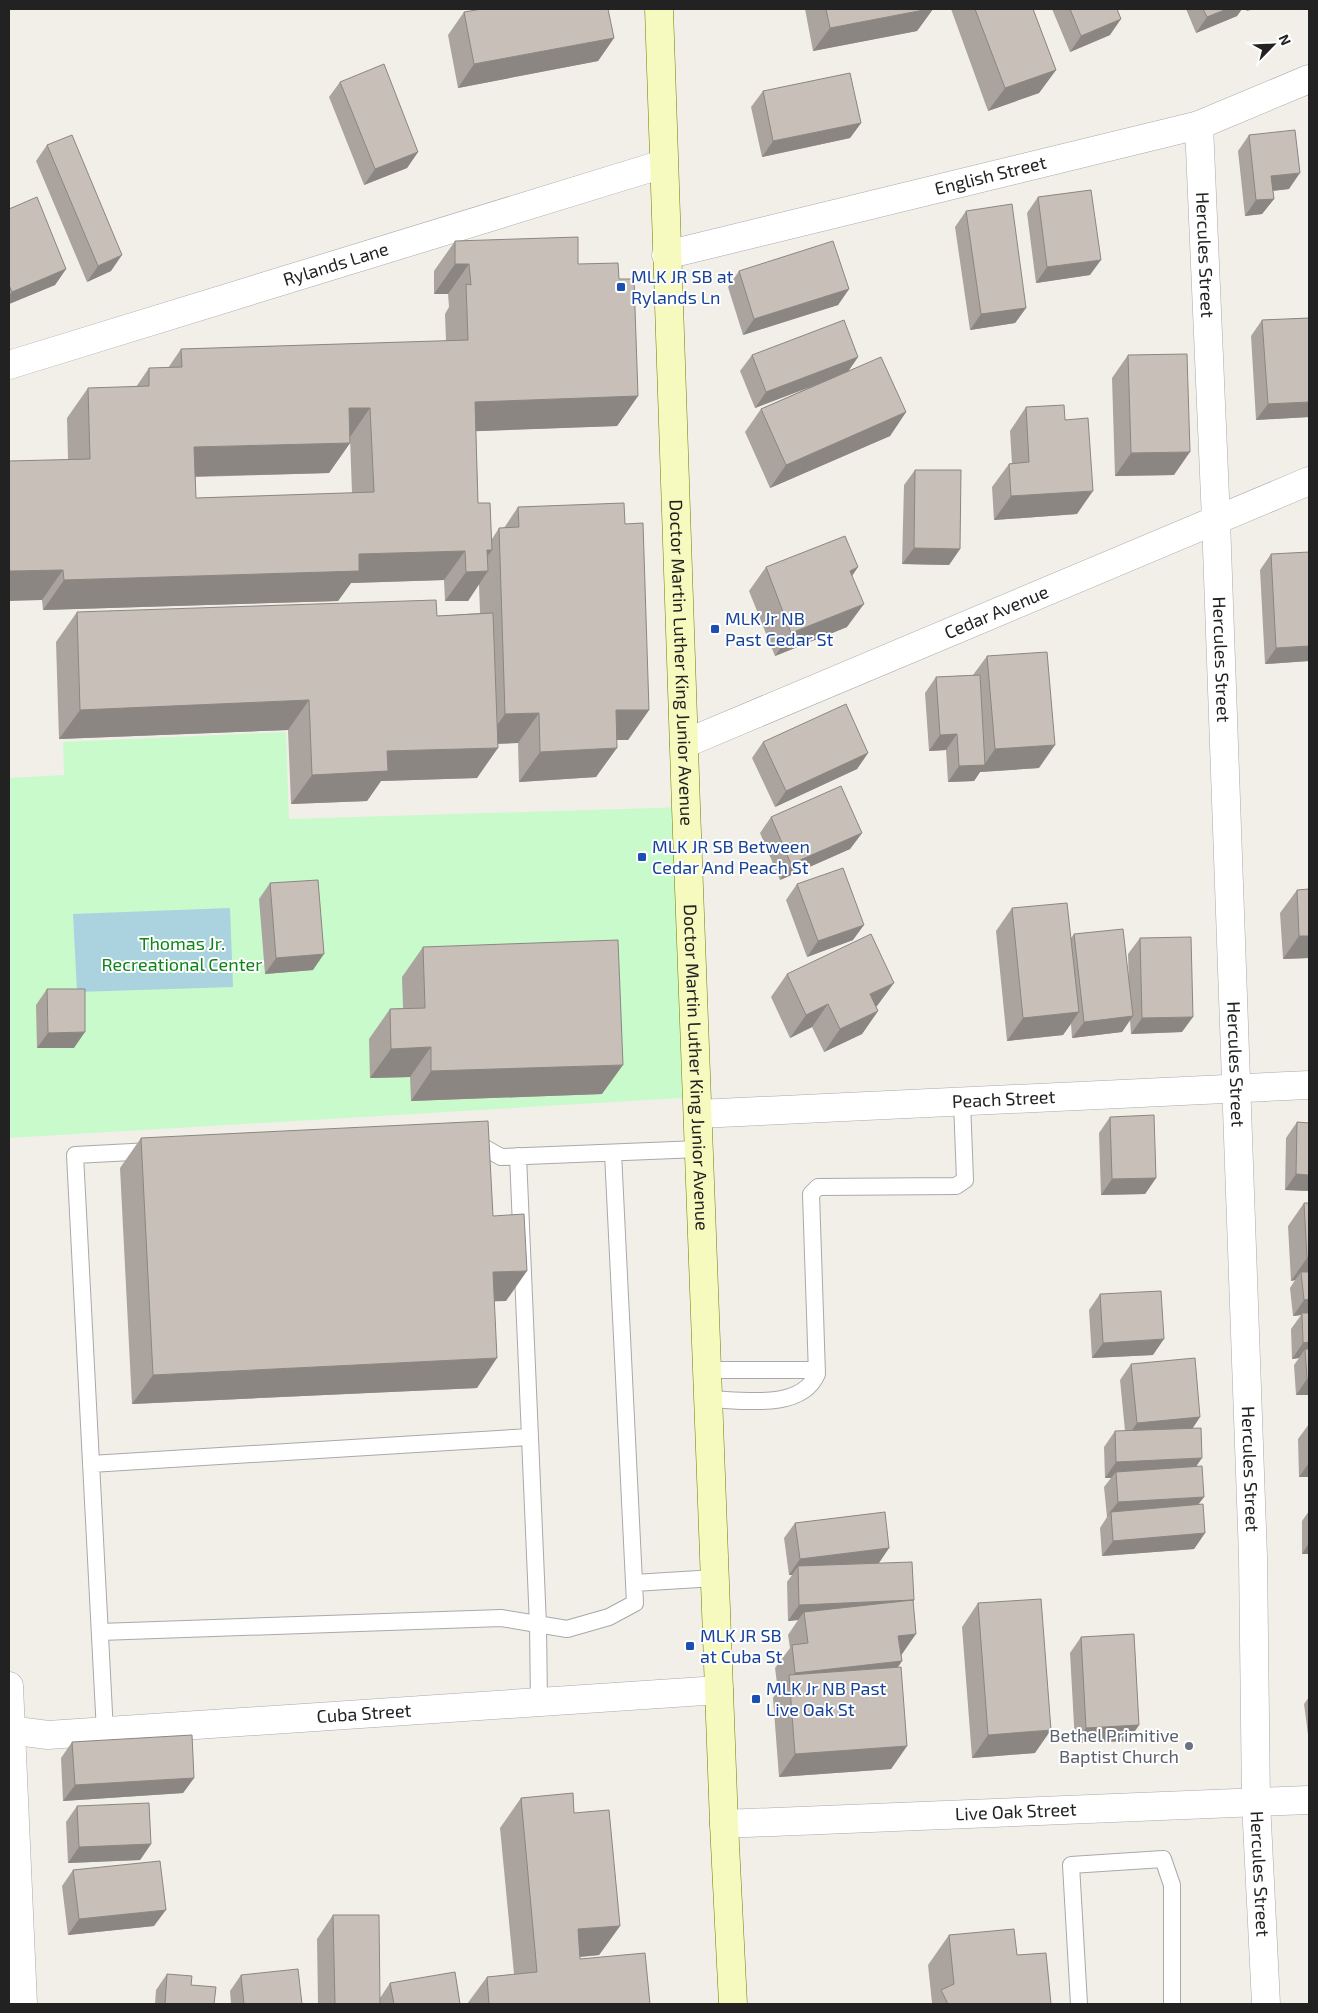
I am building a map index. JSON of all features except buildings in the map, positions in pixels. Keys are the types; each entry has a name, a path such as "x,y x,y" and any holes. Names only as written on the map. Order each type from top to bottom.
{"main road":[{"name":"Doctor Martin Luther King Junior Avenue","path":"659,9 666,255 719,1690 733,2004"}],"street":[{"name":"English Street","path":"666,255 1199,125 1309,79"},
{"name":"Hercules Street","path":"1199,125 1216,520 1253,1557 1256,1802 1266,2004"},
{"name":"Rylands Lane","path":"9,365 663,164"},
{"name":"Cedar Avenue","path":"684,744 1309,481"},
{"name":"Peach Street","path":"698,1114 1309,1085"},
{"path":"9,1686 23,2004"},
{"name":"Cuba Street","path":"10,1730 48,1735 105,1732 719,1690"},
{"name":"Live Oak Street","path":"724,1824 1309,1800"}],"lane":[{"path":"709,1399 774,1401 786,1399 799,1393 814,1382 817,1374 811,1194 818,1187 956,1186 965,1180 962,1102"},
{"path":"458,1133 501,1157 699,1149"},
{"path":"105,1732 75,1155 163,1150"},
{"path":"100,1632 501,1618 568,1629 609,1617 635,1603 613,1153"},
{"path":"518,1156 538,1625 539,1702"},
{"path":"708,1370 810,1370 817,1374"},
{"path":"91,1464 530,1437"},
{"path":"634,1584 716,1578"},
{"path":"1079,2004 1071,1865 1163,1859 1172,1885 1172,2004"}],"green space":[{"name":"Thomas Jr. Recreational Center","path":"286,732 289,819 686,807 698,1097 9,1138 9,778 64,775 63,742"}],"water":[{"path":"230,908 233,987 77,992 73,914"}],"place":[{"name":"MLK JR SB at Rylands Ln","path":"621,287"},
{"name":"MLK Jr NB Past Cedar St","path":"715,629"},
{"name":"MLK JR SB Between Cedar And Peach St","path":"642,857"},
{"name":"MLK JR SB at Cuba St","path":"690,1646"},
{"name":"MLK Jr NB Past Live Oak St","path":"756,1699"},
{"name":"Bethel Primitive Baptist Church","path":"1189,1746"}]}
